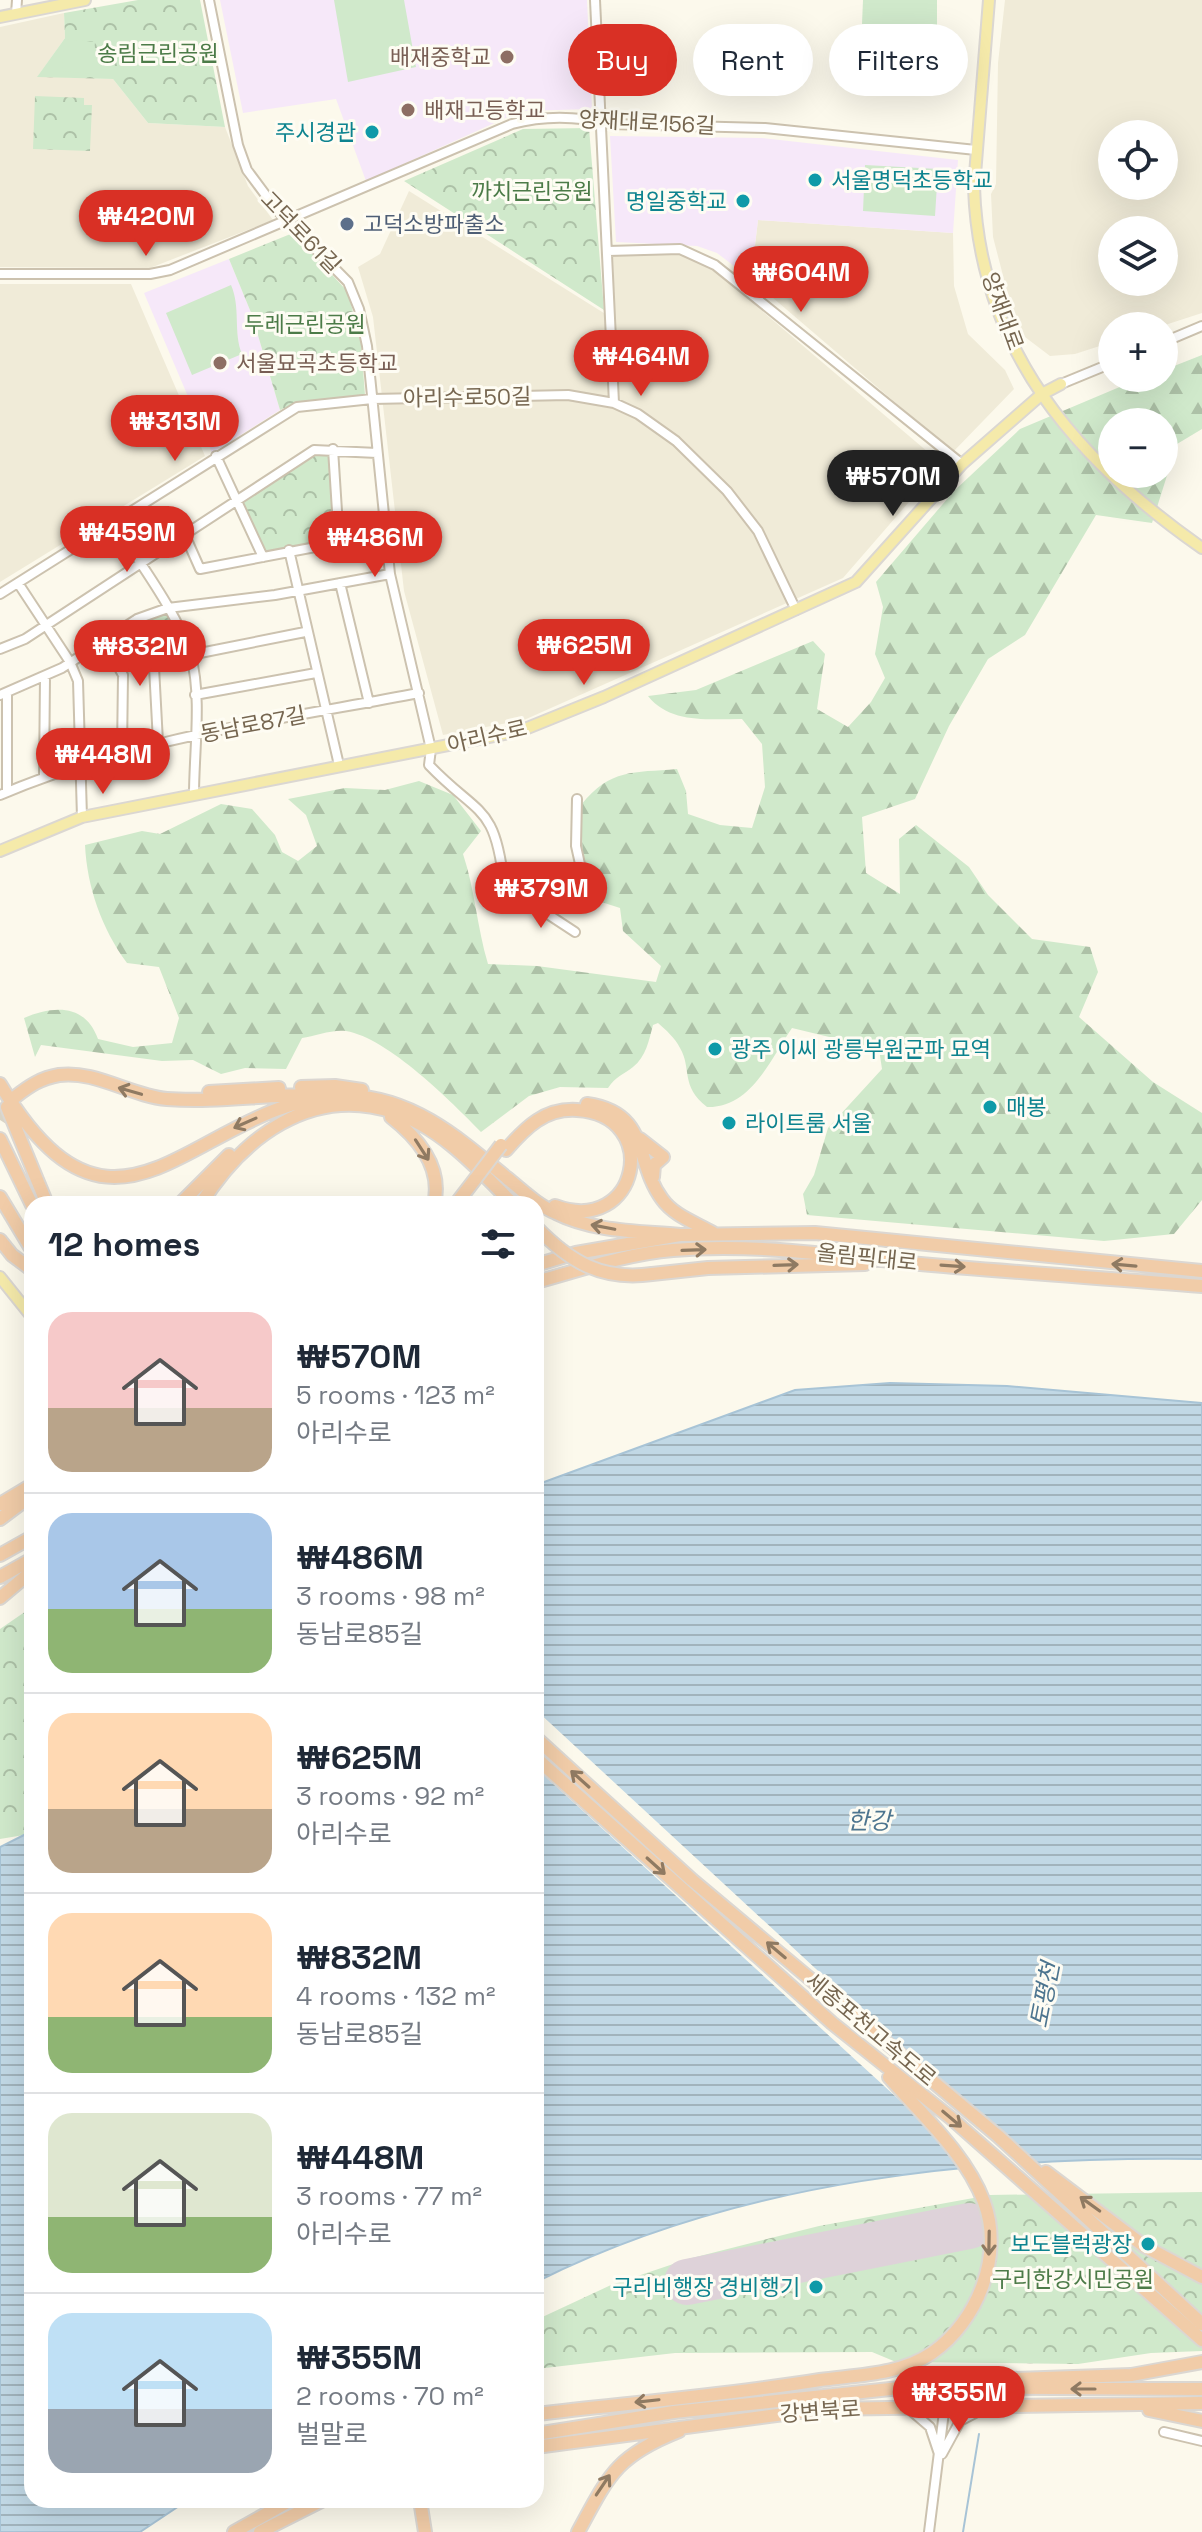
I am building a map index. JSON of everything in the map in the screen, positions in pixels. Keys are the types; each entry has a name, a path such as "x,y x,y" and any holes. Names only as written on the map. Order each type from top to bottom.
{"highway":[{"path":"15,1097 42,1079 62,1074 86,1077 127,1092 181,1100 346,1096 383,1105 451,1132 531,1196"},
{"path":"0,1086 37,1139 53,1154 80,1170 118,1176 155,1170 258,1118 319,1099 346,1096"},
{"path":"0,1086 44,1196"},
{"path":"181,1100 209,1092 335,1086 362,1090 455,1148 505,1196"},
{"path":"464,1196 527,1116 568,1104 603,1107 619,1115 637,1137 655,1188 674,1212 713,1233"},
{"path":"188,1196 232,1152 305,1111 328,1106 383,1105 424,1150 435,1171 434,1196"},
{"path":"504,1148 533,1122 569,1110 609,1118 627,1138 631,1167 627,1184 607,1205 582,1212 544,1200"},
{"path":"207,1196 226,1168 260,1134"},
{"path":"0,1139 28,1196"},
{"path":"215,1196 226,1168"},
{"path":"469,1196 479,1180"},
{"path":"0,1197 24,1237"},
{"path":"544,1206 578,1222 610,1229 680,1235"},
{"name":"올림픽대로","path":"544,1263 576,1253 680,1235 713,1233 843,1235 1202,1271"},
{"path":"544,1235 559,1250"},
{"path":"0,1240 24,1264"},
{"path":"544,1241 597,1271 631,1277 708,1268 908,1263"},
{"name":"올림픽대로","path":"544,1280 599,1264 671,1250 810,1251 908,1263 1202,1286"},
{"path":"2,1510 24,1489"},
{"path":"2,1510 24,1500"},
{"path":"0,1555 24,1542"},
{"path":"0,1577 24,1564"},
{"path":"0,1598 24,1578"},
{"name":"세종포천고속도로","path":"544,1745 692,1880 998,2136 1202,2324"},
{"name":"세종포천고속도로","path":"544,1765 868,2054 951,2118 1202,2340"},
{"path":"879,2036 1050,2175 1144,2246 1202,2277"},
{"path":"544,2413 725,2395 898,2369 930,2354 953,2335 970,2312 987,2269 989,2227 977,2186 950,2147 868,2054"},
{"path":"909,2387 935,2380 1131,2375 1202,2362"},
{"path":"544,2433 674,2412 909,2387 1202,2389"},
{"path":"674,2412 725,2395"},
{"name":"강변북로","path":"544,2446 822,2409 947,2404 1130,2406 1202,2403"},
{"path":"1130,2406 1202,2421"},
{"path":"578,2532 599,2489 625,2459 697,2424"},
{"path":"234,2532 277,2508"},
{"path":"260,2532 307,2508"},
{"path":"420,2508 425,2532"}],"main road":[{"path":"0,17 85,0"},
{"name":"양재대로","path":"989,0 976,150 975,216 1006,330 1042,394 1071,435 1110,477 1144,507 1202,548"},
{"name":"아리수로","path":"0,851 82,817 520,731 604,697 856,582 962,464 1042,394 1061,384"},
{"path":"0,1277 24,1307"}],"street":[{"path":"16,14 17,0"},
{"name":"고덕로61길","path":"209,0 238,145 262,193 348,282 367,346 384,534 390,574 431,749 429,765 447,784 477,805 490,821 500,847 504,884 538,898"},
{"path":"595,0 614,403"},
{"name":"양재대로156길","path":"0,274 150,274 194,262 512,124 539,117 765,128 976,150"},
{"path":"608,251 680,249 715,265 962,464"},
{"path":"1178,336 1202,326"},
{"name":"아리수로","path":"1061,384 1098,369"},
{"name":"아리수로50길","path":"0,594 297,407 372,399 568,395 614,403 638,414 676,441 727,491 772,555 796,610"},
{"path":"333,449 339,542"},
{"path":"0,649 44,626 314,450 377,453"},
{"path":"216,456 263,557"},
{"path":"114,522 168,608 190,655 195,695 194,794"},
{"path":"184,533 200,569 384,534"},
{"path":"289,550 305,632 339,765"},
{"path":"4,793 3,695 45,677 137,619 168,608 296,591 390,574"},
{"path":"18,583 70,662 80,695 82,817"},
{"path":"340,583 369,703"},
{"path":"137,619 154,667 158,742"},
{"path":"190,655 305,632"},
{"path":"103,639 123,675 122,751"},
{"path":"195,695 316,673"},
{"path":"44,777 45,677"},
{"name":"동남로87길","path":"4,793 79,763 158,742 419,693"},
{"path":"575,932 546,913 538,898 586,891 576,846 577,799"},
{"path":"929,2532 947,2388"},
{"path":"904,2406 930,2427 940,2459"},
{"path":"940,2459 960,2421 992,2406"},
{"path":"1164,2432 1202,2441"}],"shaded area":[{"path":"220,0 587,0 588,24 568,24 568,96 591,96 592,109 521,111 366,181 336,99 243,113"},
{"path":"1005,0 1202,0 1202,313 1178,321 1178,312 1098,312 1098,347 1075,354 1050,356 1025,337 1013,314 993,237 991,194 996,184 998,63"},
{"path":"64,13 65,38 38,76 113,79 148,123 225,127 248,186 273,220 150,268 0,267 0,27"},
{"path":"610,136 761,138 958,160 953,233 758,220 751,279 717,253 697,246 616,242"},
{"path":"409,191 615,320 613,256 679,253 708,265 942,464 843,578 524,720 443,735 404,591 373,317 358,267 380,254"},
{"path":"758,220 953,233 954,286 968,334 1005,370 1014,389 953,452 751,279"},
{"name":"서울묘곡초등학교","path":"229,259 252,315 280,410 212,453 144,293"},
{"path":"0,284 131,284 205,456 0,582"}],"green space":[{"name":"송림근린공원","path":"138,0 200,0 225,127 148,123 113,79 37,77 65,38 64,13"},
{"path":"334,0 404,0 416,67 348,82"},
{"path":"863,0 937,0 937,24 862,24"},
{"path":"64,39 95,42 92,74 62,71"},
{"path":"35,96 84,98 84,105 92,105 90,151 33,149"},
{"name":"까치근린공원","path":"589,128 604,310 404,181 523,129"},
{"path":"865,165 938,169 935,216 863,211"},
{"name":"두레근린공원","path":"293,233 348,292 361,344 365,395 296,403 280,410 252,315 229,259"},
{"path":"231,285 242,354 192,375 166,313"},
{"path":"1202,355 1202,429 1178,443 1178,408 1098,408 1098,488 1163,488 1152,523 1096,515 1025,635 988,659 949,726 915,799 862,817 866,873 900,894 899,839 916,825 969,867 988,895 1032,939 1090,947 1098,972 1079,1017 1153,1082 1202,1113 1202,1200 1174,1234 1104,1241 807,1215 803,1194 814,1175 828,1128 882,1069 879,1049 792,1028 758,1080 736,1100 722,1105 707,1107 693,1092 680,1048 658,1023 653,1025 641,1058 608,1088 560,1087 529,1096 481,1132 400,1058 363,1036 346,1031 302,1038 286,1069 245,1068 221,1074 193,1060 162,1061 41,1045 35,1057 24,1018 46,1011 77,1013 92,1027 98,1039 133,1047 172,1043 179,1018 159,967 127,963 110,936 93,892 85,845 142,831 160,834 221,804 252,809 275,835 282,852 298,861 317,846 306,815 288,799 345,788 385,790 419,781 453,795 481,831 463,854 488,964 537,966 656,982 661,966 623,931 620,908 592,899 583,869 581,805 602,784 613,778 635,772 677,769 686,791 688,814 720,825 752,828 765,787 762,744 742,719 679,716 657,705 648,696 696,690 813,641 825,654 817,709 848,727 871,702 885,678 875,654 883,607 876,582 954,491 1020,429 1108,392 1178,392 1178,364"},
{"path":"333,449 339,542 263,557 237,498 314,450"},
{"path":"171,612 189,654 155,665 139,623"},
{"path":"24,1612 24,1835 0,1839 0,1629"},
{"name":"구리한강시민공원","path":"1202,2192 1202,2351 1151,2353 1078,2364 896,2362 872,2352 675,2353 544,2368 544,2316 611,2285 688,2259 819,2226 990,2195"}],"water":[{"name":"한강","path":"890,1383 1007,1386 1202,1403 1202,2159 1032,2163 861,2181 777,2197 694,2219 614,2247 544,2278 544,1482 795,1390"},
{"path":"24,1835 24,2508 176,2508 140,2532 0,2532 0,1847"}],"pier":[{"path":"544,1717 1002,2141 1033,2165 961,2170 945,2146 906,2106 544,1775"}],"waterway":[{"name":"토평천","path":"963,2532 979,2434"}],"runway":[{"path":"687,2282 969,2226"}],"tunnel":[{"path":"0,1120 11,1103"}],"place":[{"name":"배재중학교","path":"507,57"},
{"name":"배재고등학교","path":"408,110"},
{"name":"주시경관","path":"372,132"},
{"name":"서울명덕초등학교","path":"815,180"},
{"name":"명일중학교","path":"743,201"},
{"name":"고덕소방파출소","path":"347,224"},
{"name":"서울묘곡초등학교","path":"220,363"},
{"name":"광주 이씨 광릉부원군파 묘역","path":"715,1049"},
{"name":"매봉","path":"990,1107"},
{"name":"라이트룸 서울","path":"729,1123"},
{"name":"보도블럭광장","path":"1148,2244"},
{"name":"구리비행장 경비행기","path":"816,2287"}]}
